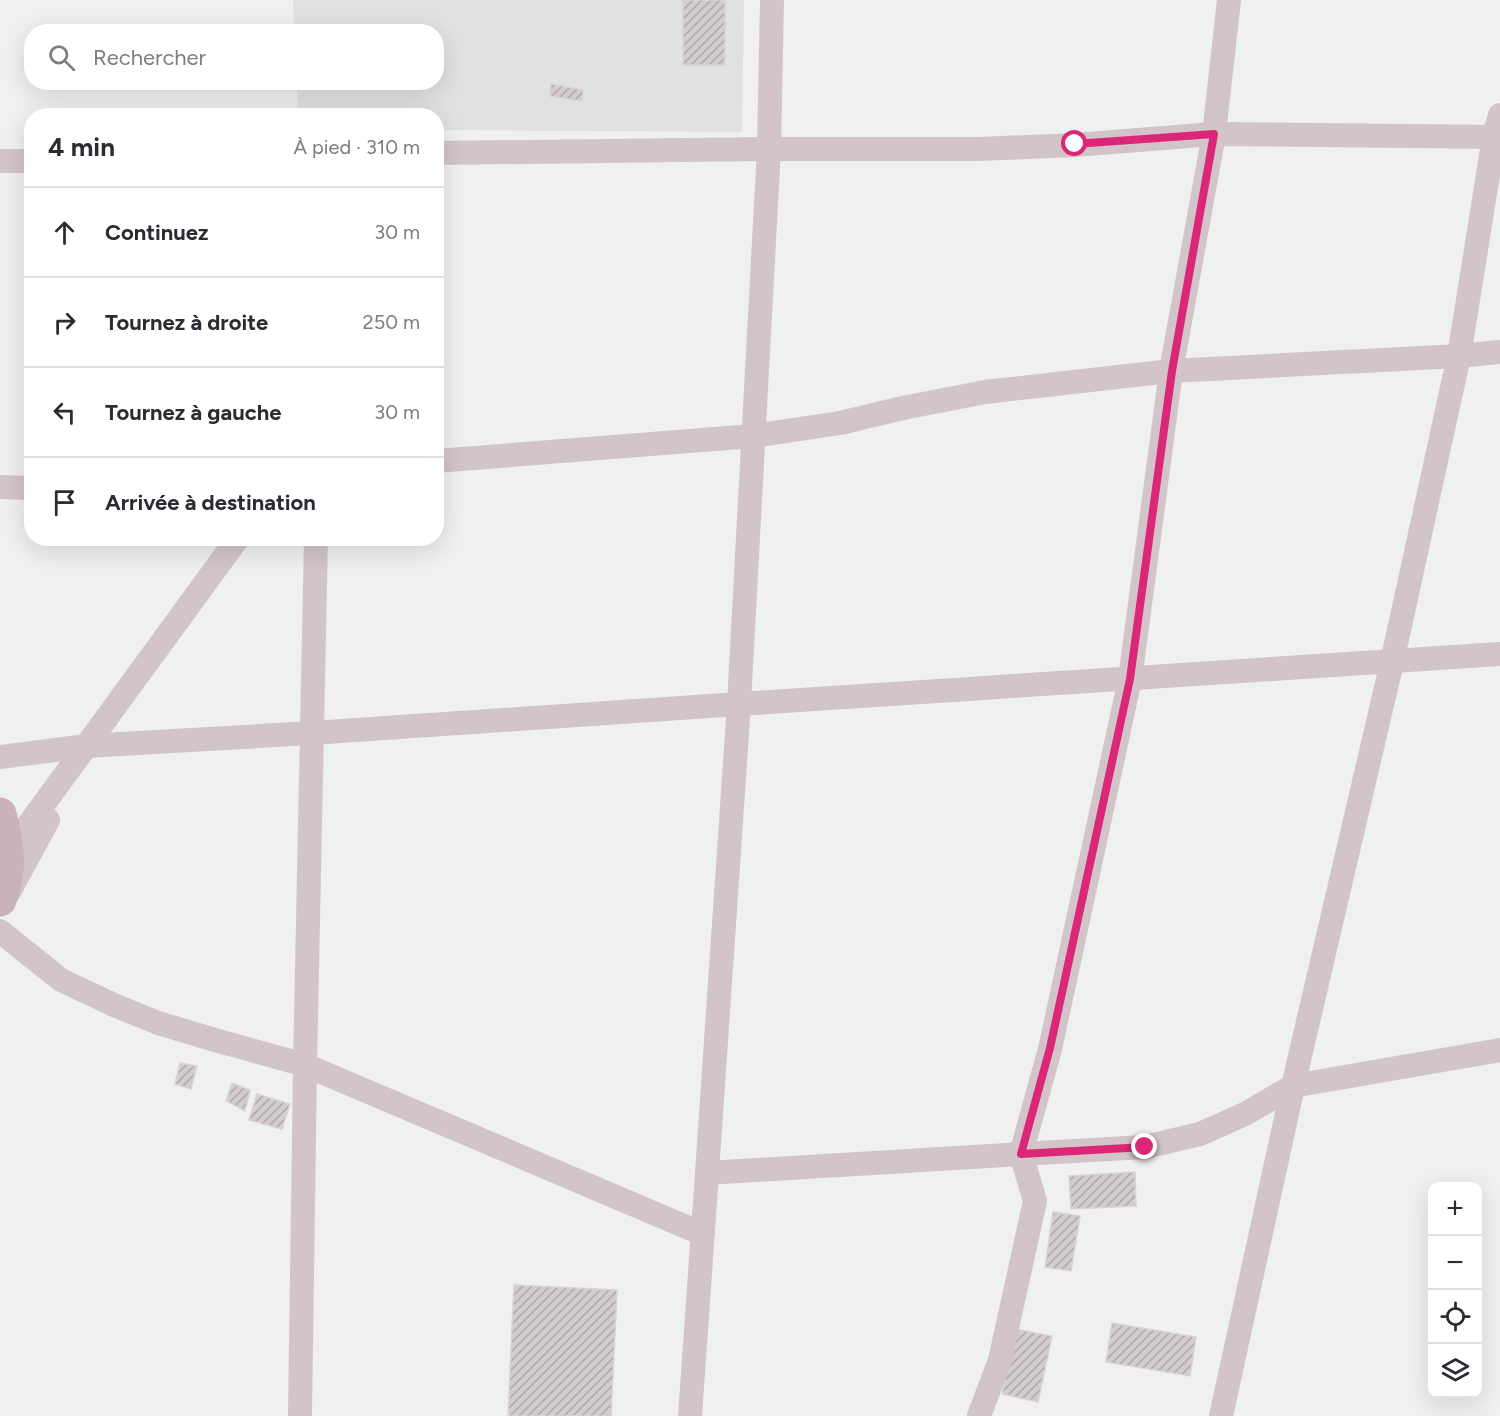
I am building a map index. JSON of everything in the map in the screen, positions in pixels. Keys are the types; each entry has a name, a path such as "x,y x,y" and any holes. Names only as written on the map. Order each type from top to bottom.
{"main road":[{"path":"0,814 6,884 0,900"}],"street":[{"path":"690,1416 739,704 769,149 772,0"},
{"path":"979,1416 1000,1360 1035,1202 1021,1154 1050,1048 1130,679 1172,371 1214,134 1229,0"},
{"path":"444,153 979,149 1214,134 1498,130 1459,356 1392,662 1293,1086 1221,1416"},
{"path":"0,161 24,160"},
{"path":"444,460 753,435 840,423 985,392 1172,371 1500,352"},
{"path":"0,487 24,488"},
{"path":"4,857 232,546"},
{"path":"300,1416 316,546"},
{"path":"0,757 86,746 1500,654"},
{"path":"0,907 86,746"},
{"path":"0,931 61,980 114,1005 169,1027 305,1065 703,1234"},
{"path":"707,1173 1145,1147 1200,1134 1245,1114 1293,1086 1500,1050"}],"shaded area":[{"path":"293,0 744,0 742,132 444,130 444,108 298,108 297,90 444,90 444,24 294,24"}],"building":[{"path":"683,0 725,0 725,65 683,65"},
{"path":"551,84 583,90 582,101 550,96"},
{"path":"180,1063 197,1066 191,1089 175,1084"},
{"path":"232,1083 250,1090 245,1111 226,1101"},
{"path":"257,1094 290,1104 282,1129 249,1120"},
{"path":"1135,1172 1136,1206 1071,1209 1069,1176"},
{"path":"1053,1212 1080,1216 1071,1271 1045,1267"},
{"path":"514,1285 617,1290 611,1416 508,1416"},
{"path":"1112,1323 1196,1337 1190,1376 1106,1362"},
{"path":"1016,1329 1052,1336 1038,1402 1002,1394"}],"route":[{"path":"1075,144 1214,134 1172,371 1130,679 1050,1048 1021,1154 1145,1147"}]}
